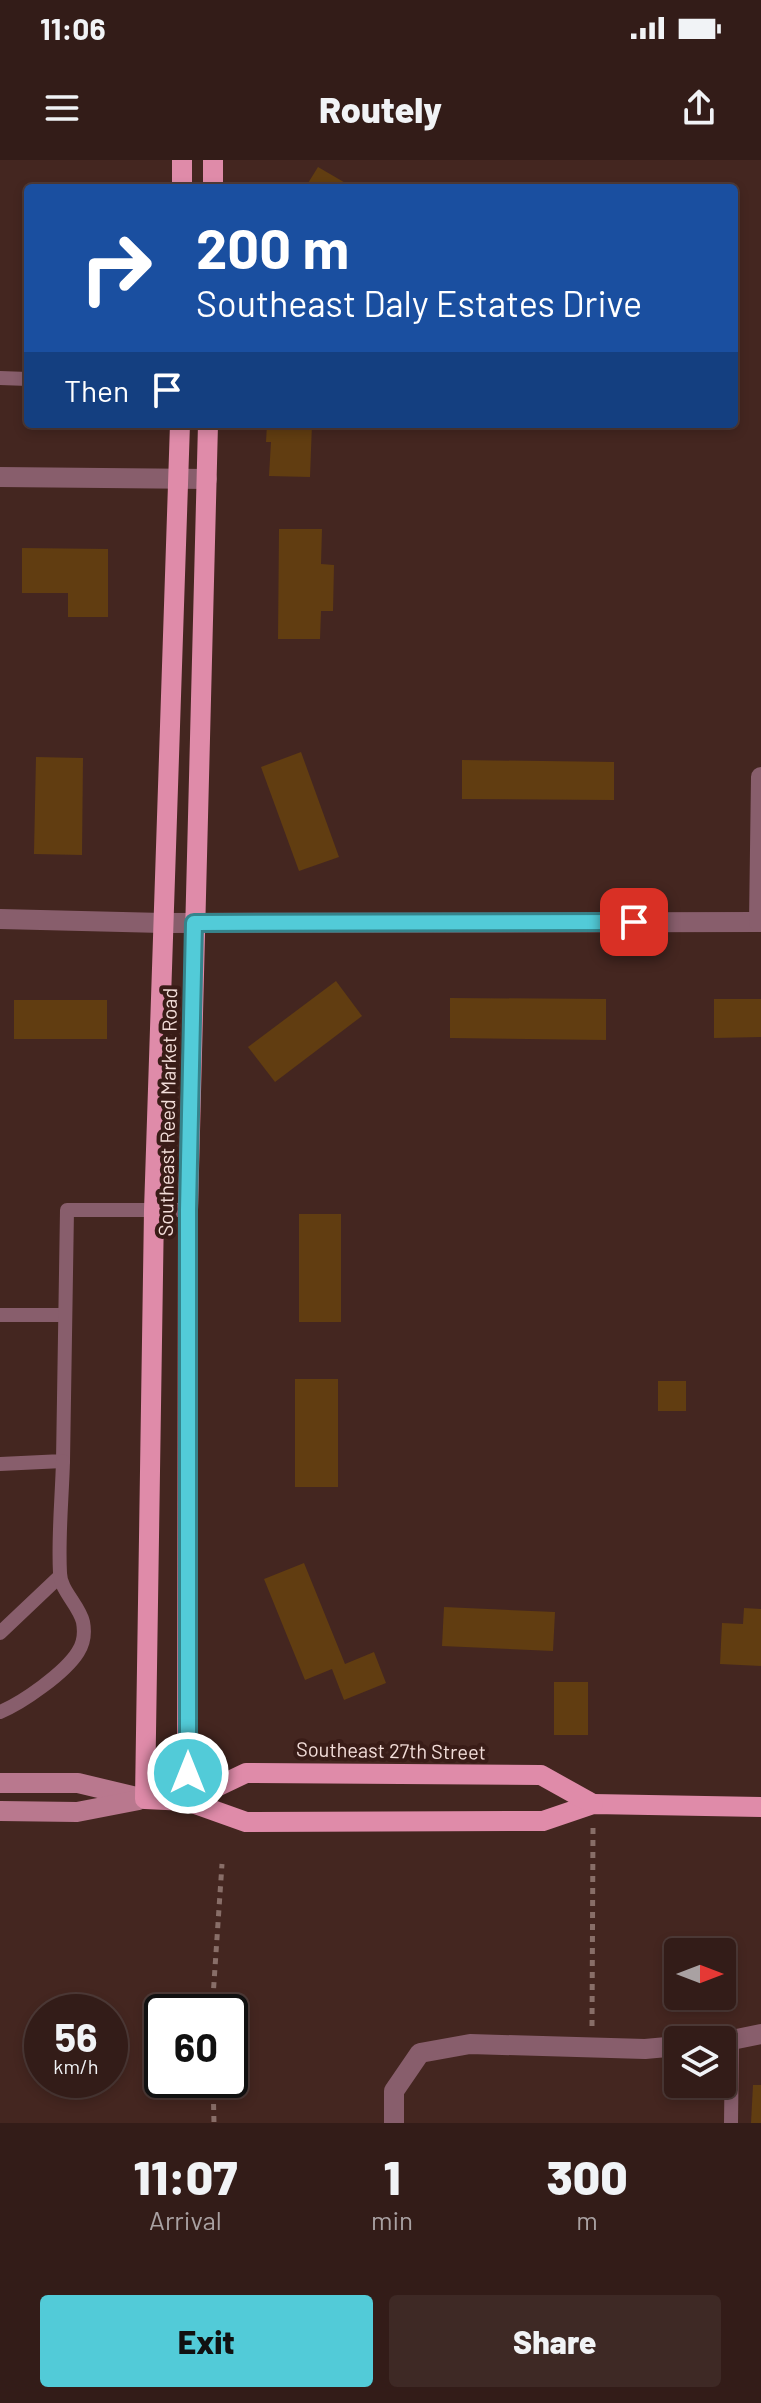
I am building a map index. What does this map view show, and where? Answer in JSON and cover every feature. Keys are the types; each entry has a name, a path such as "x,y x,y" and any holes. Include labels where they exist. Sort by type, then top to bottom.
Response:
{"main road":[{"path":"182,160 182,184"},
{"path":"213,160 213,184"},
{"name":"Southeast Reed Market Road","path":"145,1799 154,1210 180,428"},
{"name":"Southeast Reed Market Road","path":"187,1801 188,1210 208,428"},
{"name":"Southeast 27th Street","path":"187,1801 246,1773 541,1775 593,1804"},
{"name":"Southeast 27th Street","path":"0,1783 78,1783 145,1799 187,1801 246,1822 543,1821 593,1804 761,1807"},
{"name":"Southeast 27th Street","path":"0,1811 77,1812 145,1799"}],"street":[{"path":"0,477 207,479"},
{"path":"0,919 163,923 760,922 761,777"},
{"path":"736,2039 761,2034"},
{"path":"394,2123 394,2091 420,2053 470,2044 664,2047"}],"lane":[{"path":"0,378 24,379"},
{"path":"0,1712 42,1686 78,1653 84,1640 78,1608 59,1577 67,1210 188,1210"},
{"path":"0,1315 65,1315"},
{"path":"0,1464 63,1461"},
{"path":"0,1633 59,1577"},
{"path":"730,2098 731,2123"}],"path":[{"path":"592,2047 593,1804"},
{"path":"213,1994 222,1864"},
{"path":"213,2098 214,2123"}],"building":[{"path":"318,167 347,184 307,184"},
{"path":"267,428 312,428 310,477 269,476 271,442 266,442"},
{"path":"279,529 322,529 321,564 334,565 333,611 321,611 320,639 278,639"},
{"path":"22,548 108,549 108,617 68,617 68,593 22,593"},
{"path":"301,752 339,857 299,871 261,767"},
{"path":"36,757 83,758 82,855 34,854"},
{"path":"462,760 614,762 614,800 462,799"},
{"path":"336,981 362,1016 275,1082 248,1047"},
{"path":"450,998 606,999 606,1040 450,1038"},
{"path":"714,999 761,999 761,1037 714,1038"},
{"path":"14,1000 107,1000 107,1039 14,1039"},
{"path":"299,1214 341,1214 341,1322 299,1322"},
{"path":"295,1379 338,1379 338,1487 295,1487"},
{"path":"658,1381 686,1381 686,1411 658,1411"},
{"path":"304,1563 345,1664 374,1652 386,1683 344,1700 332,1669 305,1680 264,1579"},
{"path":"444,1607 555,1612 553,1651 442,1646"},
{"path":"744,1608 761,1609 761,1666 720,1664 722,1623 743,1624"},
{"path":"554,1682 588,1682 588,1735 554,1735"},
{"path":"753,2085 761,2085 761,2123 751,2123"}],"route":[{"path":"188,1773 188,1210 194,923 634,922"}]}
